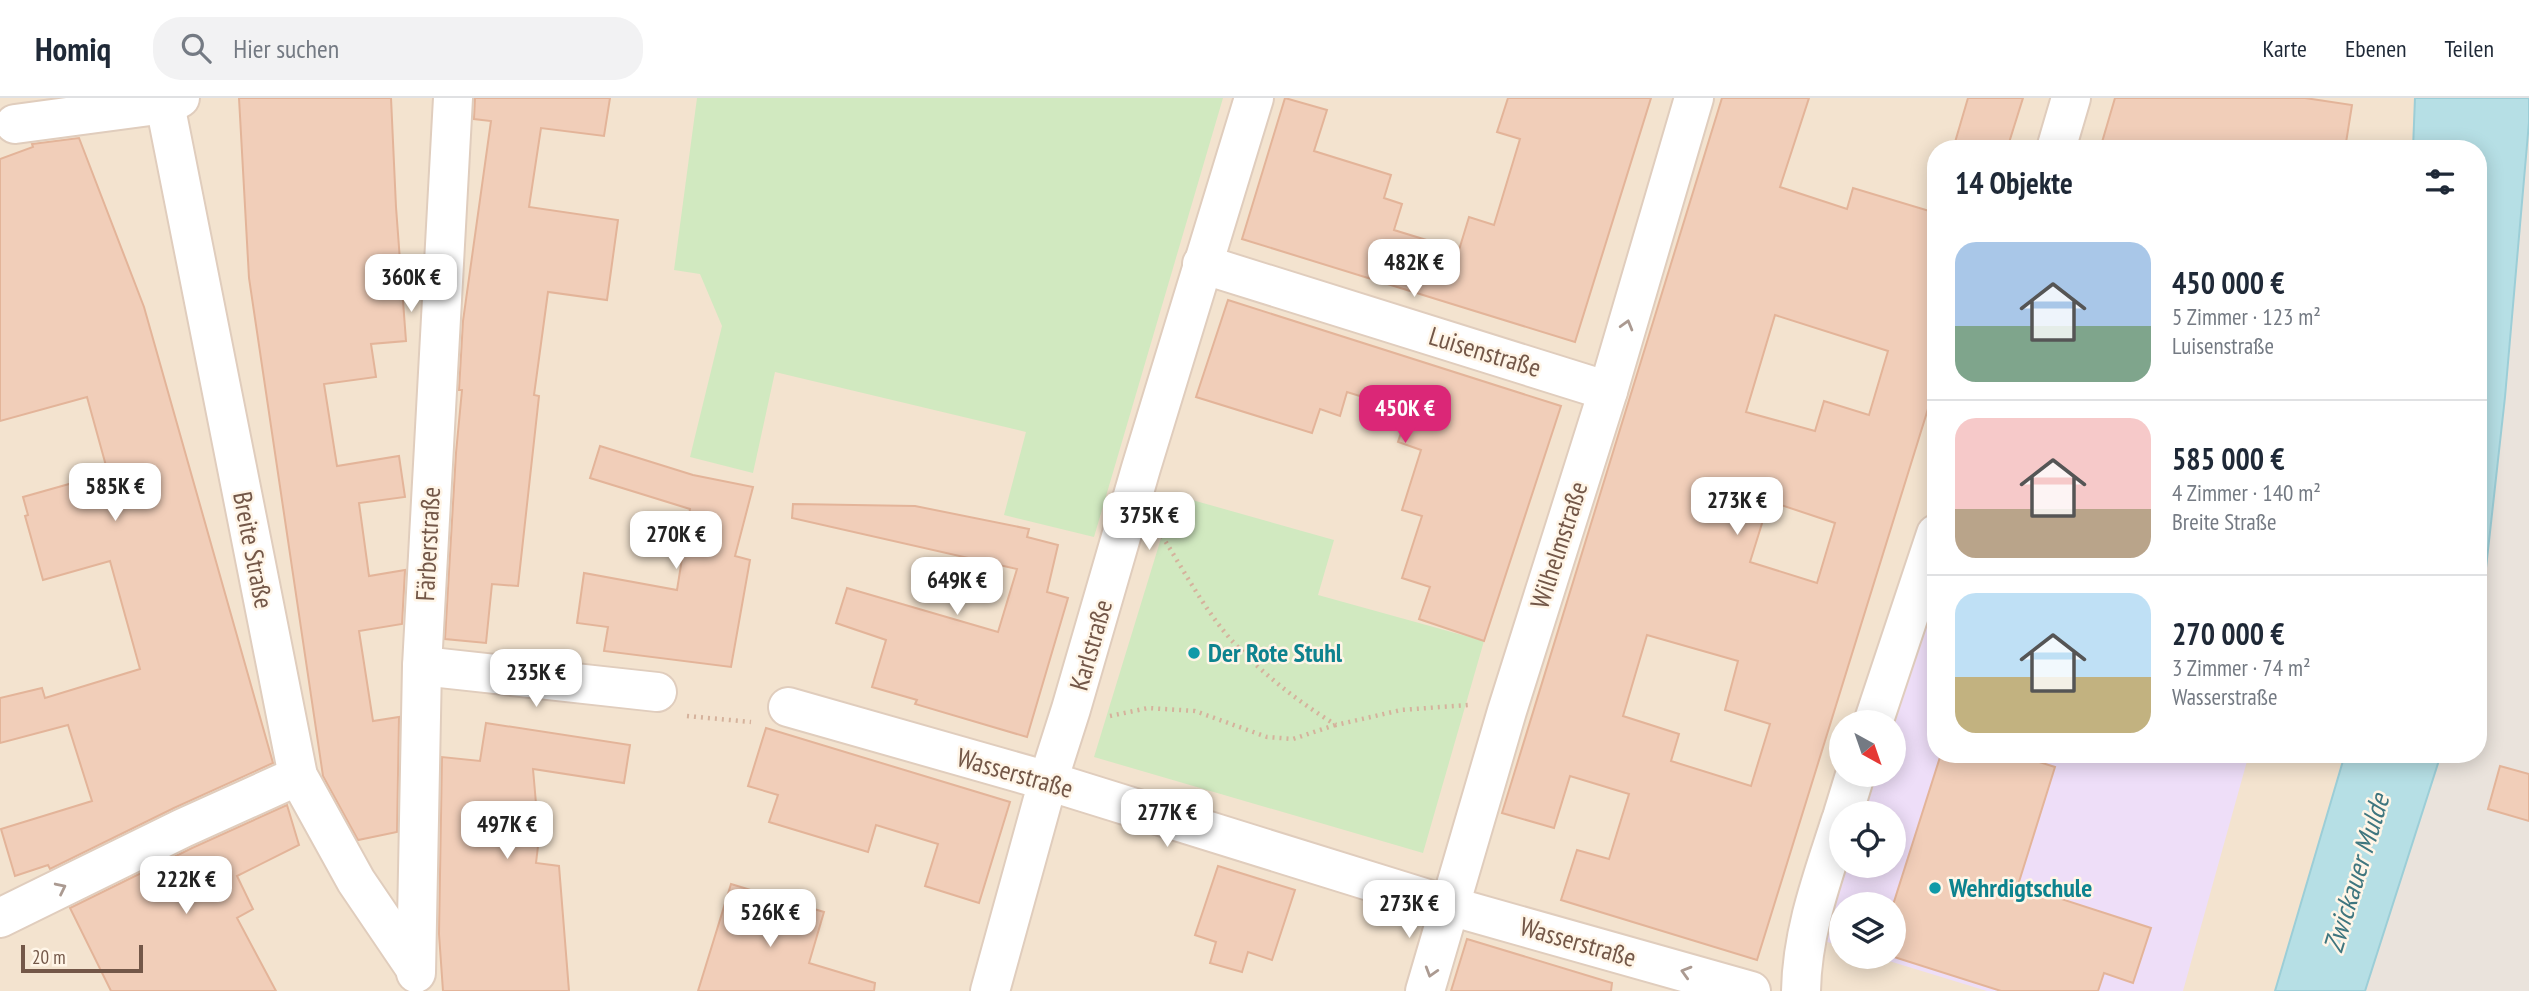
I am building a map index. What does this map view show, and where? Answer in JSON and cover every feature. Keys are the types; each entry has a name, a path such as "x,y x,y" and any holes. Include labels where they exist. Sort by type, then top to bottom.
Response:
{"street":[{"name":"Färberstraße","path":"417,979 422,666 453,98"},
{"name":"Karlstraße","path":"990,991 1048,781 1254,98"},
{"name":"Wilhelmstraße","path":"1425,991 1507,711 1608,391 1693,98"},
{"path":"2059,140 2071,98"},
{"path":"10,120 172,101"},
{"name":"Breite Straße","path":"172,101 298,776 356,881 417,979"},
{"name":"Luisenstraße","path":"1202,264 1608,391"},
{"path":"1877,710 1927,561"},
{"path":"422,666 657,692"},
{"name":"Wasserstraße","path":"788,707 1048,781 1450,906 1751,991"},
{"path":"0,918 183,828 298,776"},
{"path":"1801,991 1801,966 1810,916 1829,857"}],"path":[{"path":"1127,523 1162,535 1201,599 1234,643 1296,700 1336,725"},
{"path":"657,692 654,712 784,725 788,707"},
{"path":"1071,709 1104,717 1148,708 1195,711 1267,737 1293,739 1336,725 1401,710 1466,705 1507,711"}],"shaded area":[{"path":"0,98 2415,98 2413,140 1927,140 1927,763 2342,763 2275,991 0,991"},
{"path":"2529,122 2529,991 2365,991 2438,763 2487,763 2487,559 2505,397"},
{"path":"1927,593 1927,763 2246,763 2183,991 1987,991 1906,966 1906,892 1835,892 1838,878 1906,878 1906,801 1861,801 1865,788 1906,788 1906,710 1890,710"},
{"path":"1829,919 1829,942 1824,941"}],"green space":[{"path":"697,98 1223,98 1094,537 1004,515 1026,432 775,372 753,473 690,457 722,326 700,274 674,270"},
{"path":"1171,494 1334,540 1318,595 1484,641 1423,853 1094,757 1162,535"}],"water":[{"path":"2415,98 2529,98 2505,397 2487,559 2487,140 2413,140"},
{"name":"Zwickauer Mulde","path":"2342,763 2438,763 2365,991 2275,991"}],"building":[{"path":"239,98 391,98 406,341 371,344 376,377 324,384 337,466 399,456 405,497 359,503 369,576 405,570 402,624 359,631 373,721 399,717 397,832 358,840 323,776 249,278"},
{"path":"475,98 610,98 604,136 541,128 529,207 618,220 607,300 548,292 534,395 539,396 518,586 492,584 486,643 445,639 462,390 459,390 463,321 491,121 474,119"},
{"path":"1285,98 1327,110 1314,151 1391,175 1384,198 1402,204 1394,230 1459,250 1469,217 1494,225 1520,139 1497,132 1508,98 1651,98 1575,342 1242,239"},
{"path":"1722,98 1809,98 1780,187 1847,209 1853,188 1927,210 1927,412 1835,710 1829,710 1829,728 1757,960 1561,900 1577,850 1609,859 1629,794 1570,776 1554,828 1502,813","holes":["1775,315 1888,351 1869,415 1824,401 1815,431 1746,412","1769,501 1835,523 1817,583 1750,562","1647,635 1738,661 1725,710 1770,724 1751,786 1671,761 1679,734 1623,716"]},
{"path":"1968,98 2023,98 2010,140 1956,140"},
{"path":"2115,98 2305,98 2352,105 2346,140 2103,140"},
{"path":"79,138 144,307 273,763 50,869 48,865 15,876 1,829 92,801 68,725 0,743 0,698 42,688 45,698 140,669 110,561 43,580 25,516 28,515 23,497 108,473 87,397 0,421 0,159 33,147 32,144"},
{"path":"1228,300 1561,406 1484,641 1419,619 1430,587 1402,578 1422,516 1402,510 1421,450 1398,442 1408,411 1347,392 1340,416 1320,409 1312,433 1196,397"},
{"path":"600,446 693,475 753,487 735,556 750,560 731,667 604,651 608,627 577,623 584,573 677,590 690,509 590,478"},
{"path":"793,504 915,506 1029,529 1027,537 1058,545 1047,592 1068,598 1027,737 915,704 917,700 872,687 886,640 836,623 847,588 998,632 1017,569 792,518"},
{"path":"486,723 630,745 624,783 533,769 539,838 536,863 559,866 569,991 443,991 439,934 442,757 480,761"},
{"path":"766,728 1010,802 979,903 925,886 938,844 876,825 868,852 769,822 778,795 748,786"},
{"name":"Wehrdigtschule","path":"1938,763 2042,763 2055,767 2018,885 2151,928 2133,983 2104,973 2098,991 2001,991 1906,961 1906,892 1897,892 1902,878 1906,878 1906,864"},
{"path":"2500,766 2529,774 2529,821 2488,809"},
{"path":"287,805 299,845 237,876 253,909 237,918 276,991 111,991 70,908"},
{"path":"1218,866 1295,890 1272,960 1248,952 1242,972 1210,963 1216,942 1195,935"},
{"path":"731,884 824,912 809,963 875,983 874,991 698,991"},
{"path":"1467,939 1612,983 1611,991 1451,991"}],"place":[{"name":"Der Rote Stuhl","path":"1194,653"},
{"name":"Wehrdigtschule","path":"1935,888"}]}
